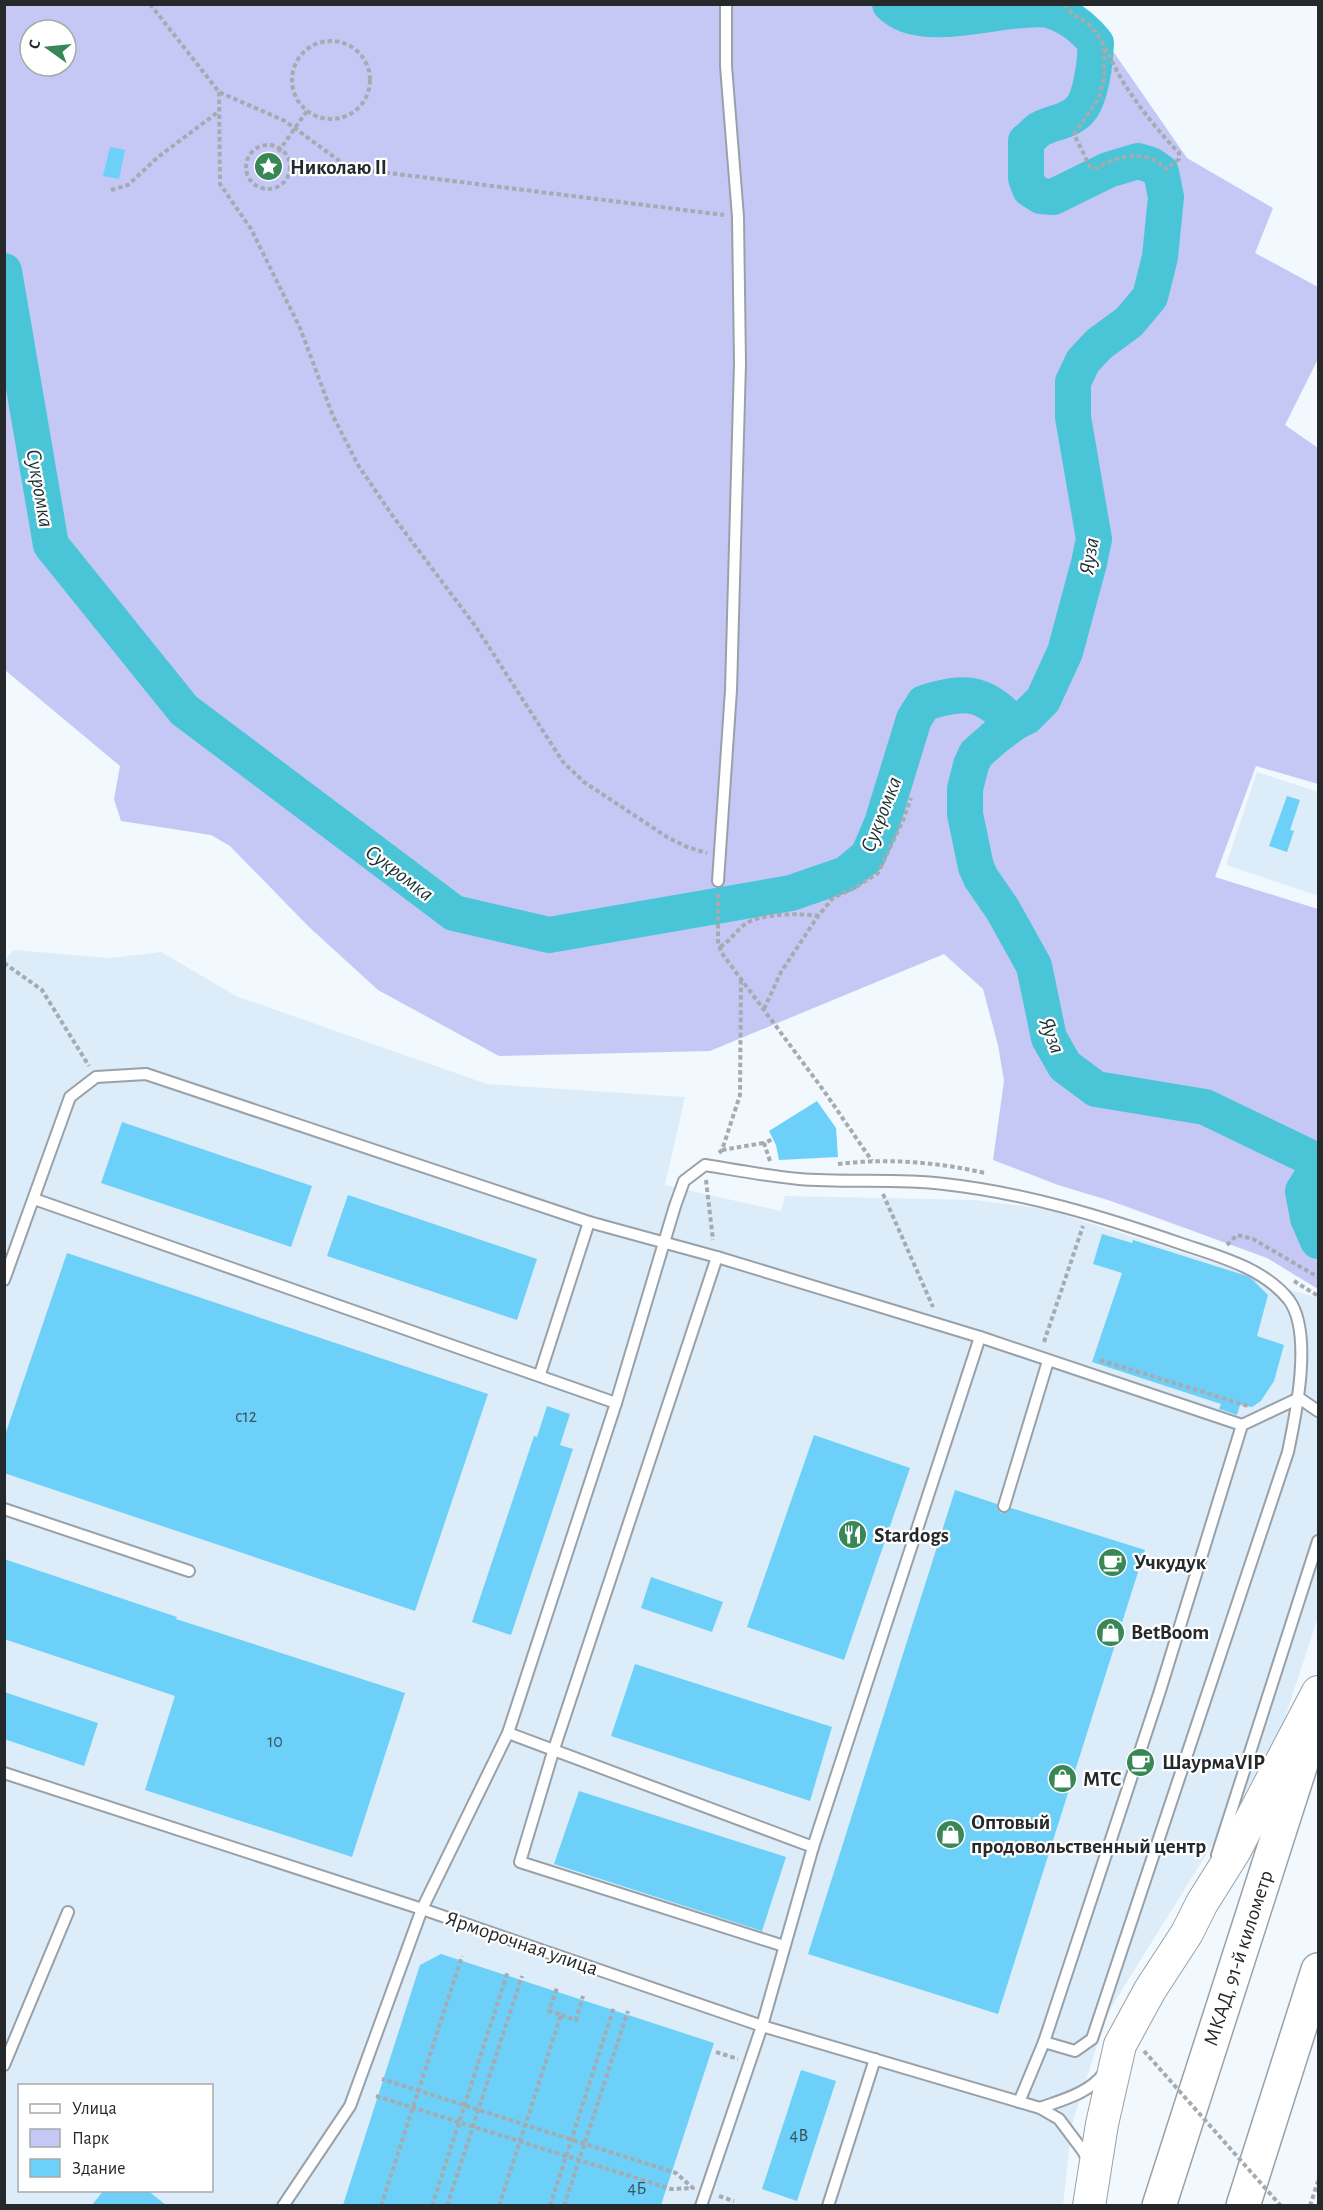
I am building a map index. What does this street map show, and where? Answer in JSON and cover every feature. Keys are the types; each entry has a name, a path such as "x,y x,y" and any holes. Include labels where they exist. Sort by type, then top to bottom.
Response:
{"highway":[{"name":"МКАД, 91-й километр","path":"1159,2205 1318,1711"},
{"path":"1243,2205 1318,1970"}],"main road":[{"path":"1089,2205 1093,2173 1131,2053 1120,2045 1234,1852 1318,1692"},
{"path":"1258,2205 1296,2041"}],"lane":[{"path":"718,881 731,690 740,363 738,217 726,66 726,4"},
{"path":"4,1280 70,1097 96,1077 146,1074 589,1222 717,1257 980,1337 1242,1425 1299,1398"},
{"path":"284,2205 350,2106 422,1910 508,1734 616,1403 684,1181 705,1165 800,1179 942,1183 993,1190 1087,1213 1240,1266 1262,1276 1289,1301 1295,1312 1301,1339 1299,1398 1288,1452 1092,2039 1075,2051 1044,2043"},
{"path":"34,1199 540,1374 616,1403"},
{"path":"540,1374 589,1222"},
{"path":"717,1257 553,1752 520,1863 784,1947"},
{"path":"701,2205 762,2026 813,1847 980,1337"},
{"path":"1004,1506 1048,1361"},
{"path":"1299,1398 1318,1411"},
{"path":"1018,2102 1044,2043 1159,1694 1242,1425"},
{"path":"4,1509 189,1571"},
{"path":"1202,1903 1318,1541"},
{"path":"508,1734 813,1847"},
{"name":"Ярморочная улица","path":"4,1773 422,1910 762,2026 1040,2108"},
{"path":"4,2065 68,1912"},
{"path":"1040,2108 1074,2096 1100,2079 1131,2053"},
{"path":"828,2205 875,2059"},
{"path":"1040,2108 1059,2119 1083,2151 1093,2173"}],"path":[{"path":"150,4 219,92 285,121 349,168 738,217"},
{"path":"1065,4 1066,9 1092,28 1104,45 1126,87 1179,153 1179,159 1166,169 1158,160 1145,156 1132,155 1097,168 1090,167 1084,158 1074,135 1099,98 1104,79 1104,45"},
{"path":"333,41 356,50 364,60 369,73 369,86 365,99 357,110 345,117 332,119 319,117 307,111 298,101 293,90 293,72 301,55 316,45 333,41"},
{"path":"219,92 220,184 251,229 295,318 333,416 358,465 392,515 476,627 563,762 584,782 667,837 687,847 719,857"},
{"path":"274,158 307,111"},
{"path":"111,189 128,185 158,157 219,112"},
{"path":"266,145 280,149 286,154 290,167 286,180 281,185 267,189 254,184 246,172 248,157 253,151 266,145"},
{"path":"764,1010 781,972 818,916 833,898 878,873 911,798"},
{"path":"718,881 721,952 872,1160 877,1181 934,1308"},
{"path":"719,945 728,942 746,923 779,914 797,912 818,916"},
{"path":"4,963 42,990 96,1077"},
{"path":"713,1240 705,1165 722,1150 740,1095 741,978"},
{"path":"722,1150 764,1143 773,1139"},
{"path":"764,1143 771,1165"},
{"path":"837,1164 872,1160"},
{"path":"1044,1342 1087,1213"},
{"path":"1224,1248 1237,1235 1253,1239 1318,1276"},
{"path":"381,2205 462,1956"},
{"path":"432,2205 508,1971"},
{"path":"447,2205 522,1976"},
{"path":"557,1988 549,2011 576,2020 583,1996"},
{"path":"550,2205 614,2007"},
{"path":"564,2205 628,2012"},
{"path":"499,2205 561,2015"},
{"path":"1131,2053 1281,2205"},
{"path":"376,2096 671,2189 693,2188 676,2173 382,2079"},
{"path":"1310,2205 1318,2181"}],"shaded area":[{"path":"1257,772 1318,792 1318,888 1316,895 1226,865"},
{"path":"14,950 111,958 161,952 236,996 487,1084 685,1097 665,1185 781,1211 785,1196 976,1200 1045,1209 1244,1272 1260,1281 1318,1298 1318,1617 1278,1739 1107,2014 1072,2124 1063,2205 5,2205 4,961"}],"green space":[{"path":"4,5 1081,5 1187,158 1273,208 1255,253 1318,287 1318,359 1285,425 1318,448 1318,784 1256,766 1215,877 1318,909 1318,1289 1267,1258 993,1160 1004,1081 998,1045 983,989 944,954 710,1051 499,1056 378,990 308,926 230,846 211,835 121,821 114,799 120,766 5,670"}],"building":[{"path":"110,147 125,150 119,179 103,176"},
{"path":"1287,796 1300,800 1290,830 1294,831 1287,852 1269,846"},
{"path":"817,1101 836,1128 838,1157 779,1160 776,1145 769,1131"},
{"path":"122,1122 312,1186 291,1247 101,1183"},
{"path":"348,1195 537,1259 517,1320 327,1256"},
{"path":"1102,1234 1132,1243 1133,1240 1247,1276 1268,1295 1257,1336 1284,1345 1274,1381 1261,1401 1252,1407 1240,1405 1237,1415 1219,1409 1221,1404 1092,1362 1122,1273 1093,1264"},
{"path":"67,1253 488,1394 415,1611 4,1473 4,1438"},
{"path":"547,1406 570,1414 560,1445 573,1449 511,1635 472,1622 534,1436 537,1437"},
{"path":"814,1435 910,1468 844,1660 747,1627"},
{"name":"Оптовый продовольственный центр","path":"955,1490 997,1504 1001,1513 1006,1513 1011,1508 1145,1550 998,2014 808,1954"},
{"path":"4,1559 177,1617 176,1619 405,1693 352,1857 145,1790 175,1696 4,1639"},
{"path":"651,1577 723,1602 712,1632 641,1608"},
{"path":"635,1664 832,1727 810,1801 611,1736"},
{"path":"4,1692 98,1723 84,1766 4,1739"},
{"path":"579,1791 786,1857 762,1931 554,1864"},
{"path":"441,1954 714,2043 661,2205 343,2205 420,1965"},
{"path":"801,2070 836,2081 797,2201 762,2189"},
{"path":"102,2192 150,2192 166,2205 92,2205"}],"waterway":[{"name":"Яуза","path":"890,4 903,13 918,18 935,19 1045,9 1075,22 1096,43 1092,79 1087,97 1079,111 1065,120 1040,129 1026,141 1026,178 1030,189 1041,196 1053,197 1108,170 1138,161 1151,165 1161,172 1166,197 1160,257 1150,297 1129,322 1099,344 1083,361 1073,382 1073,417 1094,539 1065,652 1043,700 1026,717 1014,723 976,754 965,789 965,814 976,867 1034,966 1049,1038 1065,1066 1096,1089 1205,1107 1309,1157 1314,1165 1312,1177 1303,1191 1308,1218 1318,1241"},
{"name":"Сукромка","path":"4,271 51,545 184,710 454,913 549,935 791,893 846,874 868,856 882,823 914,719 924,703 952,696 973,696 992,705 1014,723"}],"place":[{"name":"Николаю II","path":"269,167"},
{"name":"Stardogs","path":"853,1535"},
{"name":"Учкудук","path":"1113,1562"},
{"name":"BetBoom","path":"1110,1632"},
{"name":"ШаурмаVIP","path":"1141,1762"},
{"name":"МТС","path":"1062,1779"},
{"name":"Оптовый продовольственный центр","path":"950,1834"}]}
